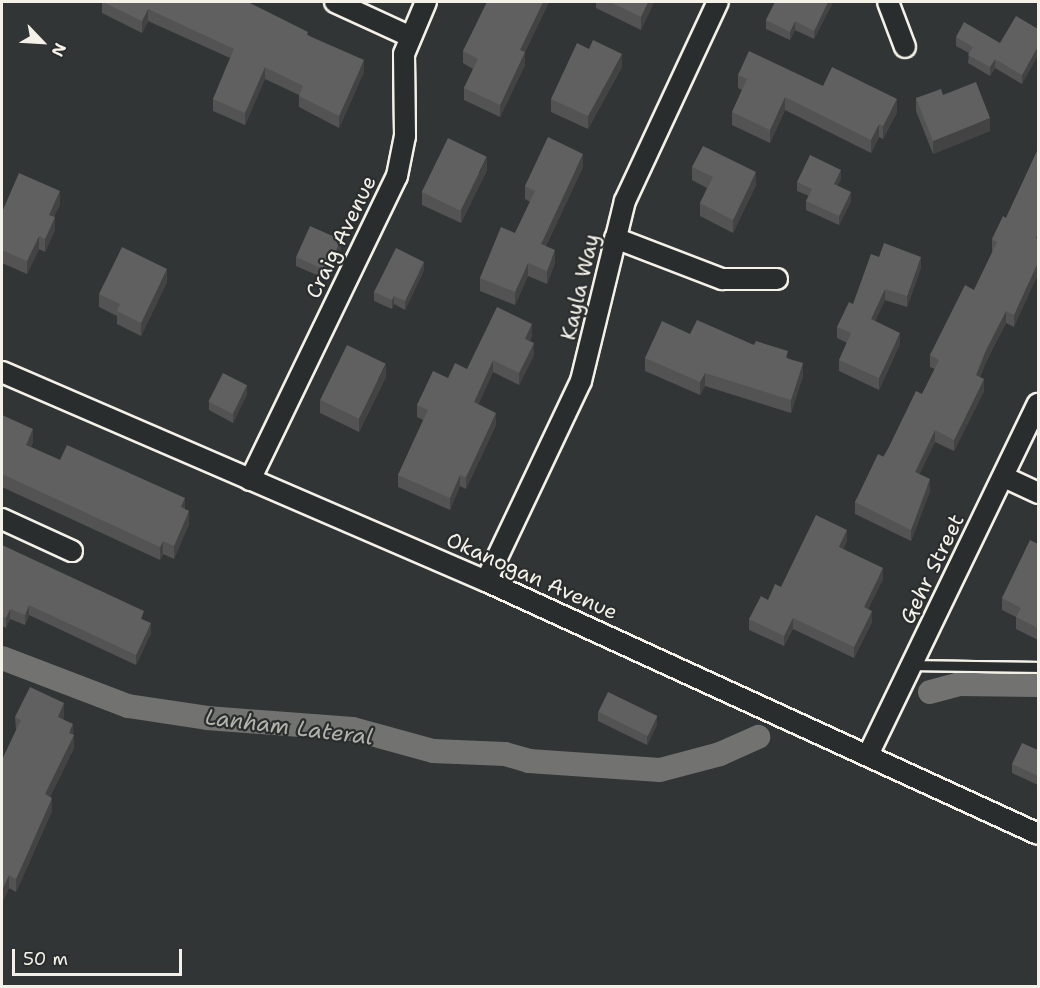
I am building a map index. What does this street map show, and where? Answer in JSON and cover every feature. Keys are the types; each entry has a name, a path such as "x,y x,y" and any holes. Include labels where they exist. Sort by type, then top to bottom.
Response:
{"street":[{"path":"335,2 409,36"},
{"name":"Craig Avenue","path":"250,480 397,176 405,136 404,54 409,36 426,2"},
{"name":"Kayla Way","path":"486,581 581,381 625,201 718,2"},
{"path":"888,2 905,47"},
{"path":"615,238 722,279 777,279"},
{"name":"Okanogan Avenue","path":"2,372 486,581 1038,834"},
{"name":"Gehr Street","path":"868,755 1038,404"},
{"path":"1004,477 1038,493"},
{"path":"2,519 72,551"}],"lane":[{"path":"912,665 1038,667"}],"building":[{"path":"103,2 248,2 308,32 307,35 364,60 339,116 299,96 303,86 265,67 245,113 213,99 234,49 148,9 142,21"},
{"path":"487,2 543,2 520,50 525,52 500,105 464,88 478,59 463,51"},
{"path":"610,2 648,2 641,17"},
{"path":"775,2 828,2 814,31 795,21 790,32 766,20"},
{"path":"1016,16 1038,29 1038,47 1022,75 995,59 990,67 968,55 973,47 956,37 964,22 1000,43"},
{"path":"593,40 622,54 588,116 551,99 577,43 589,49"},
{"path":"749,51 823,86 832,67 897,99 883,126 879,124 871,140 785,97 770,130 732,112 747,79 738,75"},
{"path":"976,82 990,118 933,141 916,98 941,89 943,95"},
{"path":"548,137 583,154 541,244 555,250 547,271 528,263 515,292 480,278 501,227 515,233 535,191 525,186"},
{"path":"448,138 487,157 460,211 422,192"},
{"path":"703,146 756,172 733,220 700,203 713,177 692,167"},
{"path":"1038,149 1038,234 1036,238 1038,239 1038,263 1014,315 1006,311 986,350 976,375 984,379 954,440 935,430 915,472 930,479 911,530 855,502 878,454 884,457 916,391 922,394 939,360 930,355 965,285 974,290 997,242 992,239 1003,216 1006,218"},
{"path":"810,155 841,170 834,184 851,192 839,216 806,201 812,189 797,182"},
{"path":"19,173 60,191 49,215 55,217 45,239 39,236 27,261 2,250 2,212"},
{"path":"310,226 341,240 327,271 296,257"},
{"path":"884,243 921,257 907,296 885,289 871,319 900,333 879,378 839,360 851,333 837,327 849,302 853,304 871,254 879,257"},
{"path":"122,247 167,269 141,323 117,311 120,304 99,294"},
{"path":"396,248 424,262 405,301 394,296 392,300 374,292"},
{"path":"497,307 532,324 525,339 534,343 519,373 493,360 474,402 496,413 466,477 460,475 450,498 398,475 428,410 417,405 433,371 448,378 455,363 467,369"},
{"path":"697,320 754,345 756,341 788,351 786,358 803,363 791,400 705,373 700,382 645,358 662,321 690,334"},
{"path":"347,345 386,364 359,419 320,400"},
{"path":"223,373 247,385 233,414 208,402"},
{"path":"2,415 33,429 26,445 60,460 67,445 185,498 181,507 189,511 174,546 163,541 160,547 2,474"},
{"path":"816,515 847,530 839,547 883,568 864,607 872,611 854,647 793,618 784,636 749,619 761,596 768,600 775,584 781,587"},
{"path":"1030,540 1038,544 1038,628 1016,617 1021,608 1002,598"},
{"path":"2,545 144,611 141,619 151,623 136,655 29,605 25,615 10,609 6,618 2,616"},
{"path":"30,687 64,703 58,717 73,724 69,733 74,735 45,794 52,798 16,879 9,875 2,890 2,760 21,720 15,717"},
{"path":"608,692 657,716 648,736 598,712"},
{"path":"1022,743 1038,750 1038,776 1012,764"}],"waterway":[{"name":"Lanham Lateral","path":"2,658 128,706 207,718 353,729 433,751 505,754 529,761 660,770 720,754 758,737"},
{"name":"Lanham Lateral","path":"930,692 959,684 1038,685"}]}
